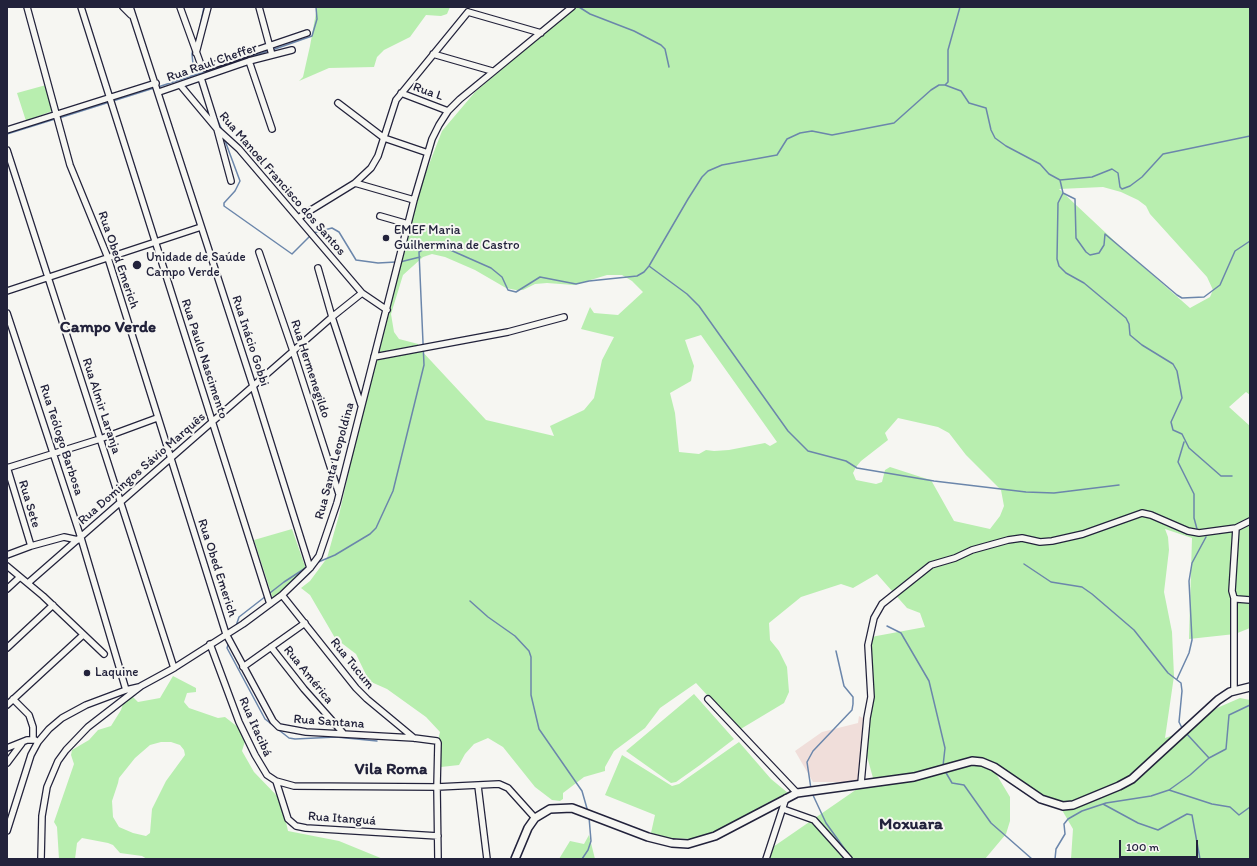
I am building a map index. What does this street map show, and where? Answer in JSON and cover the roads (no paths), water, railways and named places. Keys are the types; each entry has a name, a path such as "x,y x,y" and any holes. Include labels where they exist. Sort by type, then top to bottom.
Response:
{"street":[{"name":"Rua Obed Emerich","path":"27,7 73,176 108,258 226,634"},
{"name":"Rua Paulo Nascimento","path":"81,7 270,604"},
{"path":"123,7 133,17"},
{"name":"Rua Inácio Gobbi","path":"130,7 159,92 310,568"},
{"path":"180,7 200,65 204,68 270,50 307,33"},
{"path":"196,53 208,7"},
{"path":"259,7 270,50"},
{"name":"Rua Santa Leopoldina","path":"41,859 42,816 47,787 58,761 66,750 88,727 140,686 174,668 243,624 282,595 310,568 322,550 339,494 414,200 428,153 439,125 448,111 492,71 572,7"},
{"path":"298,218 355,183 375,163 394,103 468,9 541,32"},
{"path":"270,50 292,50"},
{"name":"Rua Raul Cheffer","path":"159,92 181,86 249,61 270,50"},
{"path":"433,54 492,71"},
{"path":"249,61 272,129"},
{"path":"204,77 219,130 231,181"},
{"path":"7,130 156,83"},
{"name":"Rua Manoel Francisco dos Santos","path":"181,86 310,231 362,293 387,310"},
{"name":"Rua L","path":"401,93 448,111"},
{"path":"338,103 384,138 428,153"},
{"name":"Rua Almir Laranja","path":"7,150 174,668"},
{"path":"355,183 414,200"},
{"path":"380,216 408,224"},
{"path":"7,291 201,227"},
{"name":"Rua Hermenegildo","path":"259,252 293,351 339,494"},
{"path":"318,268 332,317 361,406"},
{"name":"Rua Domingos Sávio Marquês","path":"28,583 332,317 362,293"},
{"name":"Rua Teólogo Barbosa","path":"7,313 54,454 126,690"},
{"path":"374,357 508,332 564,317"},
{"path":"7,467 100,439 157,418"},
{"name":"Rua Sete","path":"7,467 31,546"},
{"path":"861,783 867,718 871,697 868,645 874,618 882,604 931,565 955,558 972,550 1014,538 1046,542 1083,534 1142,513 1151,515 1188,531 1198,533 1236,528 1250,521"},
{"path":"1234,691 1234,598 1232,591 1236,528"},
{"path":"7,555 31,546 64,537 79,539"},
{"path":"7,566 53,605 104,654"},
{"path":"7,589 20,577"},
{"name":"Rua Tucum","path":"282,595 356,688 414,738"},
{"path":"1234,598 1250,600"},
{"path":"7,648 53,605"},
{"path":"242,667 305,623"},
{"name":"Rua Santana","path":"226,634 242,667 273,721 279,727 288,730 414,738 437,741 437,787"},
{"path":"7,705 83,635"},
{"name":"Rua Itacibá","path":"210,644 239,722 255,755 267,775 276,781"},
{"name":"Rua América","path":"271,647 304,689 344,734"},
{"path":"7,831 26,767 36,740 62,718 86,705 140,686"},
{"path":"515,859 522,840 535,818 550,809 572,808 648,837 665,842 688,844 715,836 797,793 861,783 914,777 972,761 982,762 1005,773 1041,799 1063,806 1073,805 1120,786 1132,779 1218,700 1234,691 1250,687"},
{"path":"13,699 29,715 36,740"},
{"path":"708,699 797,793"},
{"path":"7,748 22,742 36,740"},
{"path":"7,763 22,742"},
{"path":"276,781 294,786 504,786 535,818"},
{"name":"Rua Itanguá","path":"276,781 288,819 296,826 306,828 438,836"},
{"path":"478,786 487,859"},
{"path":"437,787 438,859"},
{"path":"766,859 786,798"},
{"path":"783,809 814,820 849,859"}],"waterway":[{"path":"198,36 204,7"},
{"path":"272,50 312,36 317,19 316,7"},
{"path":"579,7 590,14 634,31 661,45 665,49 669,67"},
{"path":"945,85 948,82 948,50 960,7"},
{"path":"193,49 194,75"},
{"path":"158,87 268,51"},
{"path":"316,563 335,555 370,534 376,528 393,491 424,365 419,252 431,245 439,245 491,268 502,277 508,290 516,292 540,277 576,284 589,281 637,276 644,272 649,266 688,199 702,177 708,171 722,165 777,155 787,139 800,133 812,131 832,135 894,123 931,90 939,85 945,85 961,91 969,103 986,108 991,130 995,138 1006,146 1040,164 1049,174 1060,180 1092,177 1112,169 1118,173 1120,187 1122,189 1130,186 1142,177 1163,154 1250,136"},
{"path":"59,118 154,88"},
{"path":"216,117 222,130"},
{"path":"7,134 55,119"},
{"path":"224,138 240,181 235,191 224,203 224,206 292,254 310,236"},
{"path":"1060,180 1063,193 1058,203 1057,259 1059,266 1066,273 1084,283 1126,318 1129,324 1130,335 1142,345 1173,364 1177,371 1182,398 1171,422 1173,430 1182,434 1189,448 1221,476 1232,476"},
{"path":"1063,193 1075,199 1076,238 1086,252 1090,255 1099,253 1104,245 1105,234 1182,298 1204,297 1220,285 1235,251 1250,241"},
{"path":"313,233 332,228 339,232 356,260 378,263 396,262"},
{"path":"400,262 420,257"},
{"path":"649,266 687,294 699,306 788,431 808,451 846,461 857,468 934,481 1026,492 1054,493 1119,485"},
{"path":"1184,442 1178,462 1194,494 1194,518 1197,529"},
{"path":"1177,679 1189,653 1192,640 1189,581 1192,563 1206,537"},
{"path":"1024,564 1051,582 1082,587 1134,630 1168,673 1181,683 1182,691 1179,722 1183,730"},
{"path":"236,626 239,617 284,582 307,567"},
{"path":"470,601 488,617 515,636 529,651 531,657 531,695 539,729 582,791 588,812"},
{"path":"887,626 901,633 929,681 945,748 943,766"},
{"path":"229,642 227,648 265,719 289,738 336,737 377,741"},
{"path":"811,789 807,762 813,751 852,710 853,697 844,686 836,651"},
{"path":"1055,859 1056,849 1065,834 1064,824 1068,819 1082,811 1106,803 1151,796 1169,790 1190,775 1209,758 1226,749 1229,715 1250,705"},
{"path":"1186,733 1209,758"},
{"path":"945,771 952,783 964,785 991,823 1032,859"},
{"path":"1169,790 1212,804 1230,807 1239,815 1250,807"},
{"path":"812,793 826,823 849,855"},
{"path":"1103,804 1138,823 1158,830 1187,814 1192,815 1200,859"},
{"path":"582,859 588,850 591,841 589,817"}],"place":[{"name":"EMEF Maria Guilhermina de Castro","path":"386,238"},
{"name":"Unidade de Saúde Campo Verde","path":"137,265"},
{"name":"Laquine","path":"87,673"}],"district":[{"name":"Campo Verde","path":"108,328"},
{"name":"Vila Roma","path":"391,770"},
{"name":"Moxuara","path":"911,825"}]}
